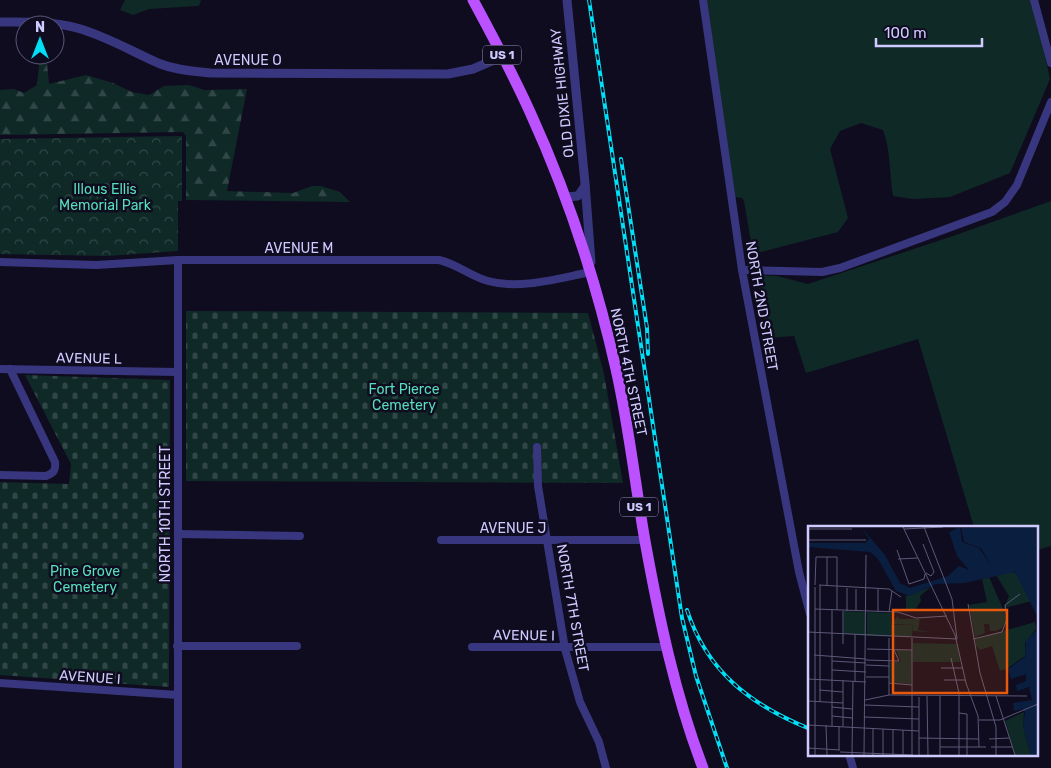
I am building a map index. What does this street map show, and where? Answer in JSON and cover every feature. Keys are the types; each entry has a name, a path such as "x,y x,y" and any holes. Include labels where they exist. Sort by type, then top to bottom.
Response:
{"main road":[{"name":"NORTH 4TH STREET","path":"473,0 530,110 565,197 591,272 624,406 644,540 666,647 676,686 703,768"}],"street":[{"name":"OLD DIXIE HIGHWAY","path":"567,0 585,183 591,272"},
{"name":"NORTH 2ND STREET","path":"703,0 742,270 799,572 808,606"},
{"path":"1034,0 1051,63"},
{"name":"AVENUE O","path":"0,22 47,22 76,27 109,38 160,63 185,70 211,74 448,74 473,69 503,56"},
{"path":"742,270 804,272 840,268 992,212 1005,202 1017,185 1051,102"},
{"path":"565,197 581,193 585,183"},
{"name":"AVENUE M","path":"0,262 96,265 178,260 439,260 451,263 487,281 501,284 548,280 591,272"},
{"name":"NORTH 10TH STREET","path":"178,260 178,768"},
{"name":"AVENUE L","path":"0,369 177,372"},
{"path":"0,475 46,476 54,471 55,462 10,369"},
{"name":"NORTH 7TH STREET","path":"537,447 538,486 565,649 580,702 599,742 606,768"},
{"path":"178,534 300,536"},
{"name":"AVENUE J","path":"441,540 644,540"},
{"path":"177,646 296,646"},
{"name":"AVENUE I","path":"472,647 565,649 666,647"},
{"name":"AVENUE I","path":"0,683 178,696"}],"green space":[{"path":"125,0 201,0 199,6 149,9 133,15 120,10"},
{"path":"706,0 1030,0 1038,24 1050,79 1010,173 950,197 913,199 893,196 889,154 883,130 861,123 840,131 830,149 848,218 838,232 753,254 744,201 742,198 735,197"},
{"path":"39,65 47,65 49,84 86,75 113,83 132,92 149,95 164,86 189,85 204,90 247,89 227,191 293,193 312,186 321,186 340,192 350,202 186,200 186,136 183,132 0,135 0,90 14,89 24,93 37,85"},
{"name":"Illous Ellis Memorial Park","path":"182,136 182,201 178,201 178,251 107,256 0,254 0,139"},
{"path":"1051,201 1051,546 1038,550 1038,526 974,526 918,339 806,373 794,336 767,338 757,275 777,276 808,284"},
{"name":"Fort Pierce Cemetery","path":"186,311 588,313 604,374 623,483 186,481"},
{"name":"Pine Grove Cemetery","path":"25,375 170,380 169,687 0,675 0,482 69,484 71,464"}],"railway":[{"path":"589,0 682,618 696,676 727,768"},
{"path":"621,159 647,328 648,354"},
{"path":"687,610 706,651 719,669 734,684 769,709 808,728"}]}
